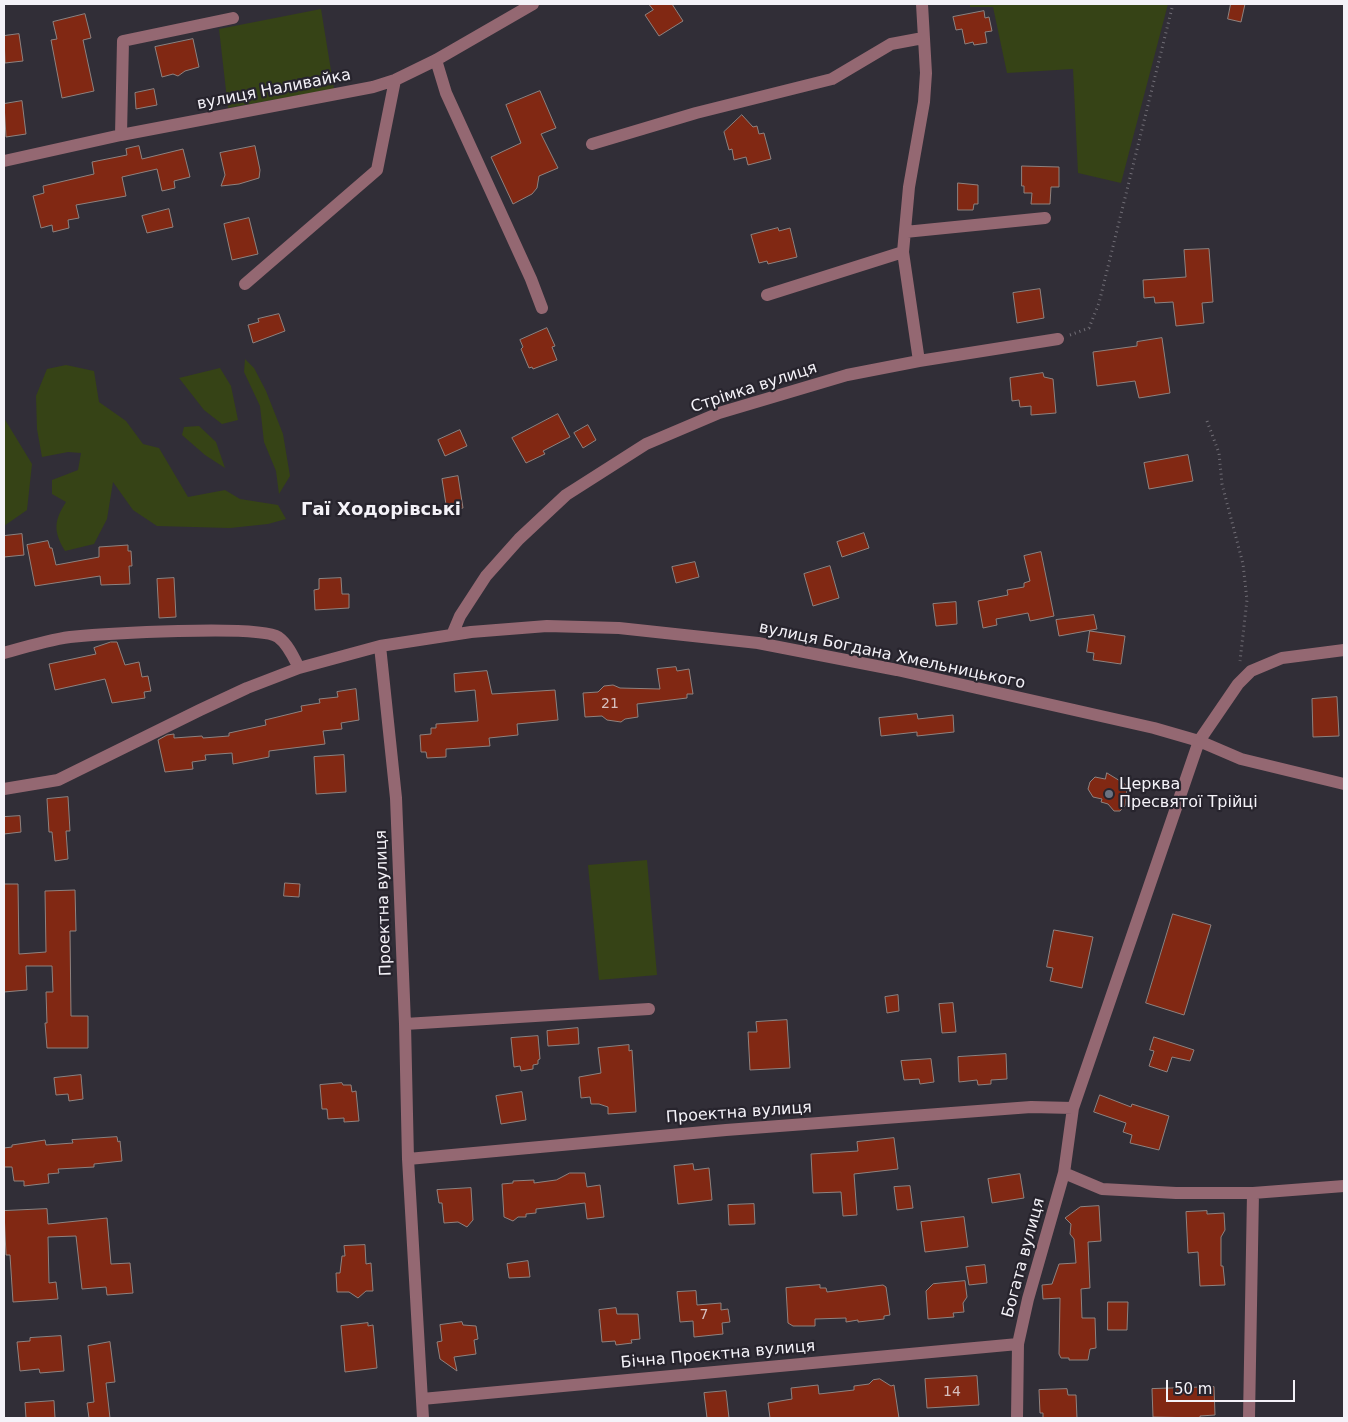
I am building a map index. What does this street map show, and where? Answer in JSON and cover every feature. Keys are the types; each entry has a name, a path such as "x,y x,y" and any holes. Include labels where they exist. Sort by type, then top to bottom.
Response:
{"street":[{"name":"вулиця Наливайка","path":"4,161 121,135 373,87 395,80 436,60 533,4"},
{"path":"919,360 903,252 909,187 924,102 926,73 922,4"},
{"path":"121,135 123,40 233,18"},
{"path":"592,144 696,113 832,79 891,44 923,38"},
{"path":"436,60 446,93 531,279 542,308"},
{"path":"244,284 377,170 395,80"},
{"path":"904,232 1045,218"},
{"path":"767,295 903,252"},
{"name":"Стрімка вулиця","path":"452,635 460,616 486,576 519,539 566,495 646,444 719,413 847,375 919,360 1058,339"},
{"name":"вулиця Богдана Хмельницького","path":"4,789 58,780 223,699 299,668 380,646 452,635 547,626 619,628 758,643 897,670 1154,728 1199,741 1242,759 1344,784"},
{"path":"4,653 70,638 204,631 255,632 278,636 289,649 299,668"},
{"name":"Проектна вулиця","path":"380,646 396,798 408,1159 423,1418"},
{"name":"Богата вулиця","path":"1017,1418 1018,1344 1028,1299 1064,1173 1073,1108 1199,741 1238,684 1251,671 1282,658 1344,650"},
{"path":"405,1024 649,1009"},
{"name":"Проектна вулиця","path":"408,1159 735,1129 1031,1107 1073,1108"},
{"path":"1064,1173 1102,1189 1176,1193 1253,1193 1344,1186"},
{"path":"1249,1418 1253,1193"},
{"name":"Бічна Проєктна вулиця","path":"422,1398 1018,1344"}],"path":[{"path":"1058,339 1088,328 1099,304 1173,4"},
{"path":"1208,421 1219,453 1222,484 1243,564 1247,600 1238,684"}],"green space":[{"path":"970,4 1168,4 1121,183 1078,173 1073,69 1007,73 993,7 970,7"},
{"path":"321,9 334,89 228,108 219,29"},
{"path":"245,359 254,368 266,391 283,434 290,476 279,494 276,471 264,442 260,406 244,372"},
{"path":"66,365 94,371 99,402 126,421 143,444 159,448 188,497 225,490 240,499 278,505 286,519 268,524 230,528 157,526 133,510 113,482 107,519 94,544 65,551 58,538 56,526 66,502 52,494 52,480 78,470 81,453 68,452 42,457 37,429 36,396 47,369"},
{"path":"220,368 231,386 238,420 222,424 204,410 179,378"},
{"path":"4,418 32,464 27,510 4,526"},
{"path":"199,426 216,442 225,468 205,455 182,435 184,427"},
{"path":"647,860 657,975 599,980 588,865"}],"building":[{"path":"649,4 672,4 683,21 659,36 645,15 653,10"},
{"path":"1231,4 1245,4 1241,22 1228,19"},
{"path":"984,11 985,18 989,17 992,31 985,32 987,43 974,45 973,42 965,44 962,29 956,30 953,17"},
{"path":"85,14 91,38 83,40 94,91 62,98 51,40 57,39 53,22"},
{"path":"19,34 23,61 5,63 4,36"},
{"path":"193,39 199,67 185,71 178,76 173,74 162,77 155,47"},
{"path":"154,89 157,105 136,109 135,93"},
{"path":"540,91 556,128 541,134 558,168 539,176 537,188 532,194 513,204 491,157 521,143 506,105"},
{"path":"22,101 26,134 6,137 4,104"},
{"path":"742,115 753,127 757,126 759,134 764,133 771,159 748,165 746,157 734,160 732,149 729,150 724,132"},
{"path":"139,146 142,159 183,149 190,177 174,181 175,188 162,191 157,169 122,177 126,196 76,205 79,218 68,220 69,228 53,232 52,225 41,228 33,196 44,193 43,186 94,174 92,162 127,155 126,149"},
{"path":"255,146 260,170 259,178 239,184 221,186 225,175 220,153"},
{"path":"1022,166 1059,167 1059,187 1051,187 1050,204 1031,204 1032,193 1024,193 1024,186 1022,186"},
{"path":"958,183 978,185 978,204 974,204 973,210 958,210"},
{"path":"169,209 173,227 147,233 142,216"},
{"path":"249,218 258,254 232,260 224,224"},
{"path":"778,228 779,231 790,228 797,257 768,264 767,261 759,263 751,235"},
{"path":"1209,249 1213,302 1202,303 1204,323 1176,326 1173,302 1155,303 1154,297 1144,298 1143,280 1186,277 1184,250"},
{"path":"1040,289 1044,318 1017,323 1013,293"},
{"path":"279,314 285,331 253,343 248,325 259,322 258,319"},
{"path":"547,328 555,346 552,347 557,360 533,369 532,367 529,368 521,349 523,347 520,340"},
{"path":"1162,338 1170,393 1139,398 1135,381 1097,386 1093,352 1137,346 1137,342"},
{"path":"1043,373 1044,377 1053,379 1056,413 1031,415 1031,406 1020,407 1019,400 1012,401 1010,378"},
{"path":"558,414 570,437 543,451 545,454 526,463 512,438"},
{"path":"588,425 596,440 583,448 574,433"},
{"path":"460,430 467,446 445,456 438,440"},
{"path":"1188,455 1193,481 1149,489 1144,463"},
{"path":"458,476 463,508 447,511 442,479"},
{"path":"864,533 869,548 842,557 837,542"},
{"path":"22,534 24,555 4,557 4,536"},
{"path":"48,541 50,548 52,548 56,565 99,557 99,547 128,545 128,551 131,551 132,566 129,566 130,584 101,585 100,576 35,586 27,545"},
{"path":"1041,552 1054,616 1030,621 1028,613 996,619 997,625 983,628 978,601 1008,595 1007,590 1024,587 1024,583 1030,581 1024,556"},
{"path":"695,562 699,577 676,583 672,567"},
{"path":"830,566 839,598 813,606 804,574"},
{"path":"174,578 176,617 159,618 157,579"},
{"path":"341,578 342,594 349,594 349,608 315,610 314,590 319,589 319,579"},
{"path":"956,602 957,624 936,626 933,604"},
{"path":"1094,615 1097,629 1059,636 1056,620"},
{"path":"1090,631 1125,636 1121,664 1093,660 1094,653 1087,652"},
{"path":"111,642 117,642 125,665 139,662 142,677 148,676 151,691 144,692 145,698 112,703 105,679 55,690 49,664 96,654 94,648"},
{"path":"676,667 677,671 689,669 693,694 687,694 687,698 637,704 638,717 625,719 621,722 607,720 602,716 585,717 583,693 598,692 604,686 613,685 620,688 660,689 657,669"},
{"path":"487,671 492,694 555,690 558,720 517,724 518,735 489,738 490,746 446,749 446,757 427,758 426,752 421,752 420,735 431,734 431,728 436,728 436,724 478,721 475,690 455,692 454,674"},
{"path":"356,689 359,720 341,723 342,729 323,731 325,744 269,751 269,757 233,764 232,753 205,755 206,760 192,762 193,769 165,772 158,740 167,735 174,734 174,738 229,736 229,733 266,725 265,720 302,711 301,706 320,703 319,699 338,697 337,692"},
{"path":"1337,697 1339,736 1313,737 1312,699"},
{"path":"917,714 918,719 953,715 954,732 917,736 917,732 881,736 879,718"},
{"path":"344,755 346,792 316,794 314,757"},
{"name":"Церква Пресвятої Трійці","path":"1107,773 1125,784 1127,788 1125,806 1120,811 1114,811 1108,804 1101,802 1102,799 1093,797 1088,789 1090,782 1095,777 1105,779"},
{"path":"68,797 70,831 66,831 68,859 55,861 52,832 49,832 47,799"},
{"path":"20,816 21,832 4,834 4,817"},
{"path":"285,883 300,884 299,897 284,896"},
{"path":"4,884 18,884 19,954 46,952 45,891 75,890 76,931 70,931 71,1016 88,1016 88,1048 47,1048 45,1023 47,1023 46,992 53,992 52,966 26,966 27,990 4,992"},
{"path":"1173,914 1211,925 1184,1015 1146,1003"},
{"path":"1054,930 1093,937 1082,988 1050,981 1053,968 1047,967"},
{"path":"898,995 899,1011 887,1013 885,997"},
{"path":"953,1003 956,1032 942,1033 939,1004"},
{"path":"787,1020 790,1068 750,1070 748,1032 757,1032 756,1022"},
{"path":"578,1028 579,1044 548,1046 547,1031"},
{"path":"538,1036 540,1059 538,1064 533,1065 533,1069 521,1071 520,1066 514,1067 511,1038"},
{"path":"1154,1037 1194,1050 1190,1061 1172,1057 1167,1072 1149,1066 1154,1051 1150,1050"},
{"path":"629,1045 629,1051 632,1050 636,1112 608,1114 608,1107 591,1104 590,1097 581,1098 579,1077 601,1073 598,1048"},
{"path":"1006,1054 1007,1079 991,1080 991,1084 978,1085 977,1080 959,1082 958,1057"},
{"path":"931,1059 934,1082 920,1084 919,1079 904,1080 901,1061"},
{"path":"81,1075 83,1099 69,1101 68,1094 56,1095 54,1078"},
{"path":"342,1083 343,1085 351,1085 352,1092 356,1091 359,1121 344,1122 344,1118 328,1119 327,1109 322,1109 320,1085"},
{"path":"522,1092 526,1120 501,1124 496,1096"},
{"path":"1100,1095 1131,1107 1132,1104 1169,1116 1159,1150 1130,1143 1132,1135 1123,1132 1126,1123 1094,1112"},
{"path":"117,1137 118,1142 120,1141 122,1161 94,1164 94,1167 58,1169 59,1173 48,1174 49,1183 24,1186 24,1181 14,1181 12,1167 4,1167 4,1148 12,1147 12,1145 45,1140 46,1145 73,1143 72,1140"},
{"path":"894,1138 898,1169 854,1174 857,1215 843,1216 841,1192 813,1193 811,1154 858,1151 857,1142"},
{"path":"693,1164 694,1170 709,1168 712,1200 678,1204 674,1166"},
{"path":"570,1173 585,1173 587,1187 600,1185 604,1217 587,1219 585,1203 536,1209 536,1213 526,1214 526,1217 518,1217 513,1221 504,1217 502,1184 513,1183 513,1181 534,1180 534,1183 556,1180"},
{"path":"1020,1174 1024,1198 992,1203 988,1179"},
{"path":"910,1186 913,1208 897,1210 894,1187"},
{"path":"471,1188 473,1220 467,1227 458,1222 444,1223 442,1203 439,1203 437,1190"},
{"path":"754,1204 755,1224 729,1225 728,1205"},
{"path":"1099,1206 1101,1241 1088,1242 1090,1288 1081,1289 1082,1318 1095,1318 1096,1348 1090,1349 1088,1360 1069,1360 1069,1358 1061,1358 1059,1354 1060,1298 1043,1299 1042,1285 1052,1284 1059,1264 1076,1263 1074,1239 1070,1234 1071,1224 1065,1218 1080,1207"},
{"path":"47,1209 48,1224 107,1218 111,1264 130,1263 133,1293 107,1295 106,1287 82,1289 76,1236 48,1237 49,1283 56,1282 58,1299 13,1302 10,1255 6,1255 4,1211"},
{"path":"1207,1211 1207,1214 1224,1213 1225,1230 1221,1237 1221,1266 1223,1266 1225,1285 1200,1286 1198,1252 1188,1253 1186,1212"},
{"path":"964,1217 968,1247 925,1252 921,1222"},
{"path":"365,1245 366,1264 371,1263 373,1291 366,1291 358,1298 349,1292 337,1292 336,1273 340,1273 342,1256 345,1256 344,1246"},
{"path":"528,1261 530,1277 509,1278 507,1264"},
{"path":"985,1265 987,1283 969,1285 966,1267"},
{"path":"965,1281 967,1297 963,1303 964,1312 953,1313 954,1317 928,1319 926,1291 933,1284"},
{"path":"820,1285 820,1288 826,1288 827,1292 883,1285 886,1287 890,1315 884,1316 884,1319 858,1322 858,1320 846,1322 846,1318 815,1319 815,1326 793,1326 788,1323 786,1288"},
{"path":"696,1291 697,1305 721,1303 721,1310 728,1309 730,1322 722,1323 723,1334 694,1337 693,1321 680,1322 677,1292"},
{"path":"1108,1302 1128,1302 1127,1330 1108,1330"},
{"path":"616,1308 617,1314 638,1314 640,1339 631,1340 632,1343 616,1345 615,1341 602,1342 599,1310"},
{"path":"462,1322 463,1325 476,1326 478,1339 474,1340 476,1354 454,1357 457,1371 440,1359 437,1342 442,1341 440,1325"},
{"path":"368,1323 368,1326 373,1325 377,1368 345,1372 341,1326"},
{"path":"61,1336 64,1371 40,1373 39,1369 20,1371 17,1342 30,1341 30,1338"},
{"path":"110,1342 115,1382 106,1383 110,1418 89,1418 87,1403 94,1402 88,1346"},
{"path":"977,1376 979,1405 927,1408 925,1379"},
{"path":"880,1379 891,1386 894,1385 899,1418 770,1418 768,1403 792,1399 791,1388 818,1385 819,1394 854,1390 854,1386 869,1384 873,1380"},
{"path":"1214,1387 1215,1415 1200,1416 1200,1418 1153,1417 1152,1389"},
{"path":"1067,1389 1068,1395 1076,1395 1077,1418 1043,1418 1043,1413 1040,1413 1039,1390"},
{"path":"726,1391 729,1418 707,1418 704,1393"},
{"path":"54,1401 55,1418 26,1418 25,1403"}],"place":[{"name":"Церква Пресвятої Трійці","path":"1109,794"}],"district":[{"name":"Гаї Ходорівські","path":"381,510"}]}
